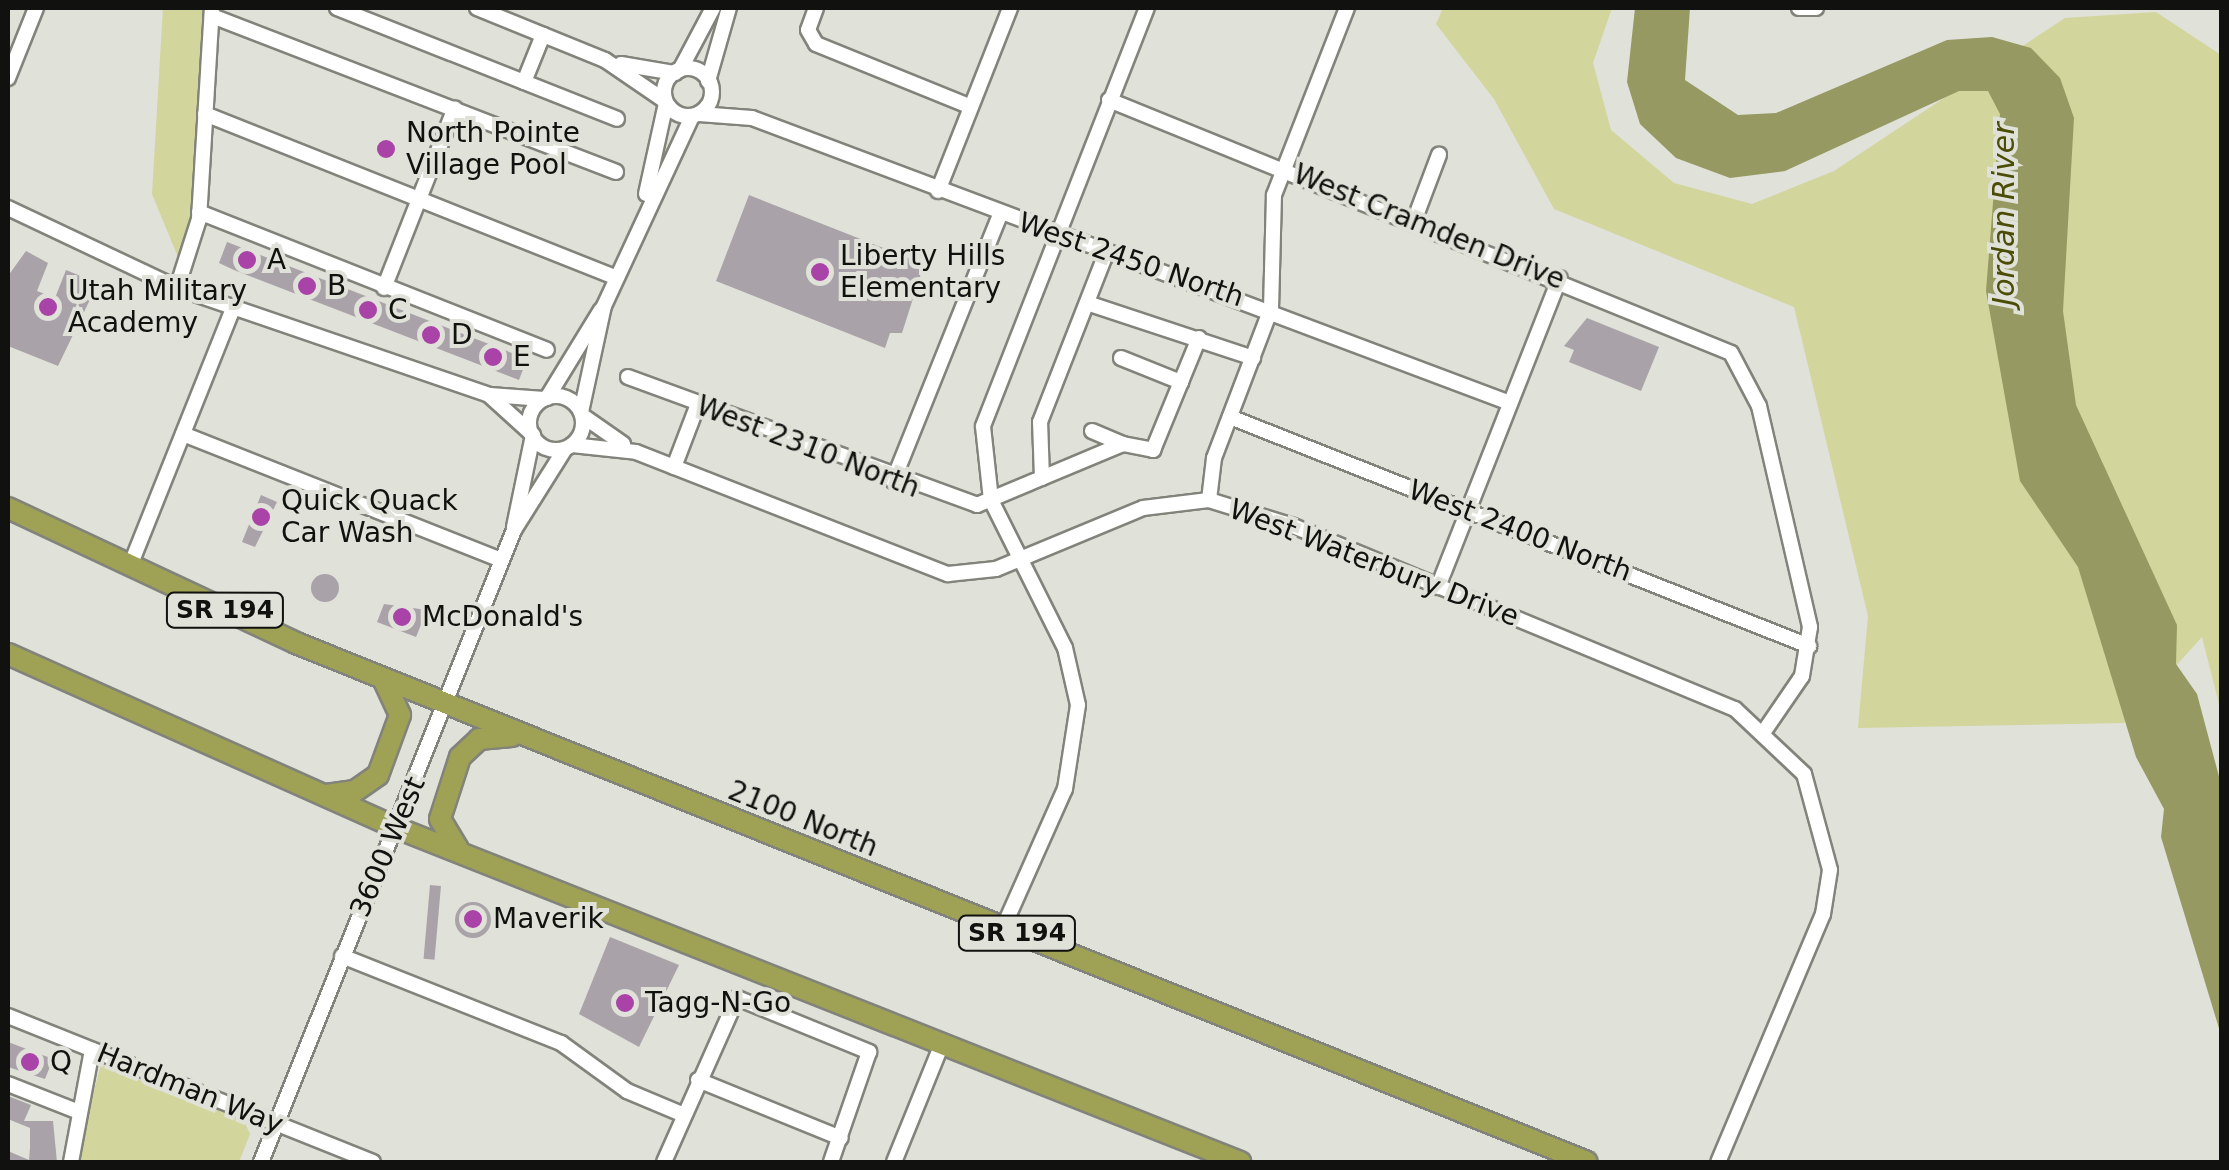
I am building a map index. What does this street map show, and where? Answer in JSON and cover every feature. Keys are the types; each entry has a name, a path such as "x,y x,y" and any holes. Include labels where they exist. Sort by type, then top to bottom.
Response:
{"highway":[{"name":"2100 North","path":"8,508 380,678 1587,1162"},
{"path":"8,654 398,828 1240,1162"},
{"path":"319,794 355,791 378,775 400,715 380,678"},
{"path":"465,854 440,818 460,757 488,736 528,738"}],"street":[{"path":"8,78 36,8"},
{"path":"336,8 617,119"},
{"path":"477,8 604,60 666,102 695,115"},
{"path":"645,200 666,102 677,71 713,8"},
{"path":"514,530 569,447 582,414 604,306 645,200 710,84 729,8"},
{"path":"816,8 809,37 971,108"},
{"path":"938,191 1010,8"},
{"path":"1004,928 1065,789 1078,720 1065,648 1017,560 990,500 986,410 1146,8"},
{"path":"1208,500 1230,417 1271,309 1272,213 1283,169 1347,8"},
{"path":"1800,8 1816,8"},
{"path":"177,288 199,212 212,12 616,172"},
{"path":"524,82 543,35"},
{"name":"West 2450 North","path":"604,60 677,71 710,84 752,118 1054,237 1271,309 1510,403"},
{"name":"West Cramden Drive","path":"1108,100 1696,332 1742,365 1759,406 1809,646"},
{"path":"384,288 454,108"},
{"path":"205,114 615,276"},
{"name":"West 2450 North","path":"695,115 752,118"},
{"path":"1414,221 1439,155"},
{"path":"8,208 177,288 489,395 546,398"},
{"path":"199,212 547,350"},
{"path":"893,481 1000,216"},
{"path":"1042,478 1040,422 1106,254"},
{"path":"1438,587 1560,278"},
{"path":"1087,302 1254,358"},
{"path":"130,566 234,306"},
{"path":"514,530 532,435 546,398 604,306"},
{"path":"1092,430 1150,452 1199,338"},
{"path":"1121,358 1181,382"},
{"name":"West 2310 North","path":"628,376 893,481 966,505 990,500"},
{"path":"489,395 532,435"},
{"name":"West Waterbury Drive","path":"546,398 567,398 582,414 636,452 948,574 1017,560 1143,508 1208,500 1714,698 1766,730 1811,786 1830,882 1718,1162"},
{"path":"674,467 698,404"},
{"name":"West 2400 North","path":"1230,417 1809,646"},
{"path":"183,434 502,560"},
{"name":"West Waterbury Drive","path":"532,435 569,447 636,452"},
{"path":"990,500 1122,444"},
{"name":"3600 West","path":"261,1162 342,956 398,828 514,530"},
{"path":"1766,730 1802,676 1809,646"},
{"path":"342,956 572,1048 627,1091 684,1115"},
{"path":"664,1162 734,1000 869,1052 831,1162"},
{"name":"Hardman Way","path":"8,1016 277,1124 339,1156 373,1162"},
{"path":"894,1162 942,1044"},
{"path":"71,1162 74,1110 92,1050"},
{"path":"698,1080 841,1138"},
{"path":"8,1084 74,1110"}],"shaded area":[{"path":"163,8 205,8 191,230 180,262 152,194"},
{"path":"1443,8 1612,8 1593,63 1611,130 1674,183 1752,204 1834,171 2065,18 2156,12 2221,55 2221,712 2202,637 2124,723 1858,728 1868,616 1794,307 1554,209 1494,99 1436,24"},
{"path":"101,1065 244,1121 250,1134 239,1162 74,1162"}],"water":[{"name":"Jordan River","path":"1635,8 1690,8 1685,80 1738,115 1776,113 1947,40 1992,37 2031,48 2060,78 2074,118 2063,311 2076,405 2177,625 2176,664 2197,694 2221,784 2221,1035 2161,837 2164,809 2136,757 2078,567 2020,481 1986,291 2000,114 1988,91 1959,91 1785,171 1730,178 1676,158 1640,124 1627,82"}],"building":[{"name":"Liberty Hills Elementary","path":"749,195 924,264 902,333 890,333 885,348 716,281"},
{"path":"227,242 527,359 519,380 219,263"},
{"name":"Utah Military Academy","path":"26,251 48,263 37,291 55,298 66,270 98,283 58,366 8,346 8,276"},
{"path":"1587,318 1659,347 1641,391 1569,362 1574,350 1564,346"},
{"name":"Quick Quack Car Wash","path":"261,495 277,502 255,547 242,542"},
{"path":"325,574 335,578 339,588 335,598 325,602 315,598 311,588 315,578"},
{"name":"McDonald's","path":"384,604 427,610 416,637 377,622"},
{"path":"430,885 441,886 435,960 424,959"},
{"name":"Maverik","path":"473,902 486,907 491,920 486,933 473,938 460,933 455,920 460,907"},
{"name":"Tagg-N-Go","path":"610,937 679,965 639,1047 579,1014"},
{"name":"Q","path":"8,1042 53,1059 45,1079 8,1067"},
{"path":"8,1096 31,1105 24,1121 53,1121 57,1162 8,1162 8,1151 29,1160 30,1128 8,1119"}],"place":[{"name":"North Pointe Village Pool","path":"386,149"},
{"name":"A","path":"247,260"},
{"name":"Liberty Hills Elementary","path":"820,272"},
{"name":"B","path":"307,286"},
{"name":"Utah Military Academy","path":"48,307"},
{"name":"C","path":"368,310"},
{"name":"D","path":"431,335"},
{"name":"E","path":"493,357"},
{"name":"Quick Quack Car Wash","path":"261,517"},
{"name":"McDonald's","path":"402,617"},
{"name":"Maverik","path":"473,919"},
{"name":"Tagg-N-Go","path":"625,1003"},
{"name":"Q","path":"30,1062"}]}
